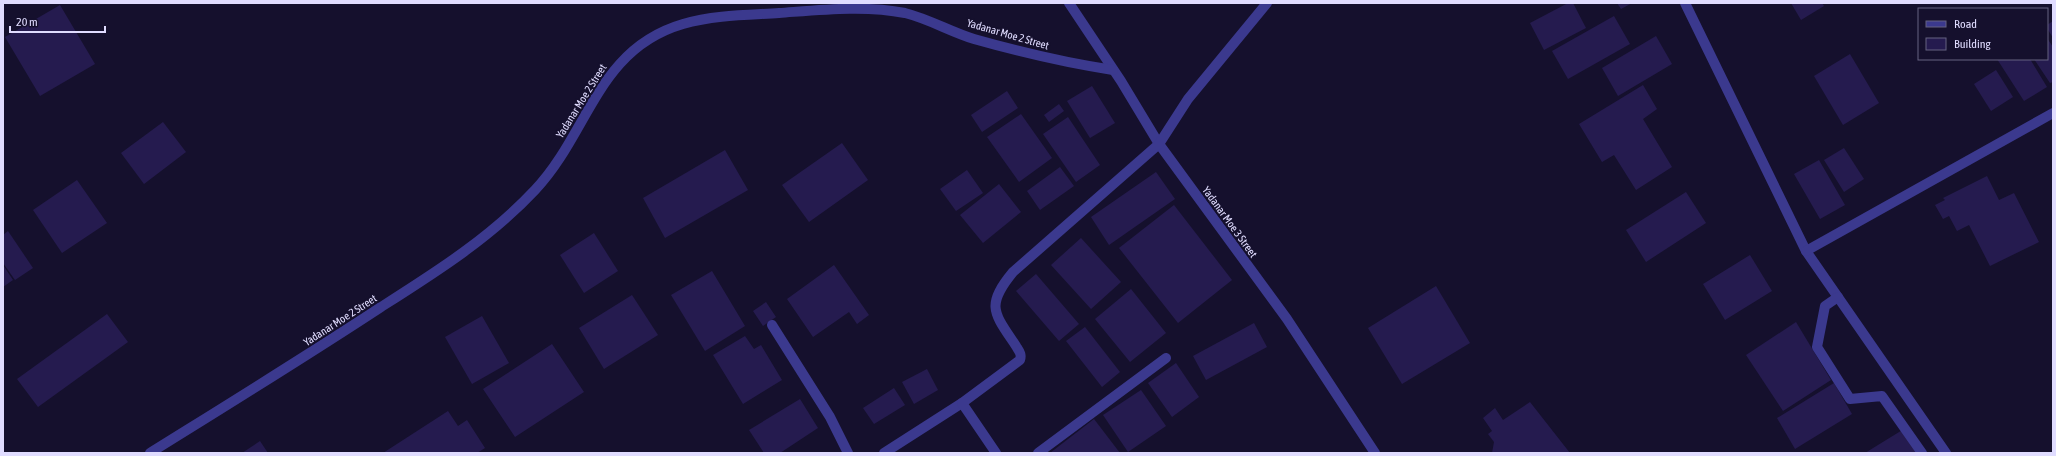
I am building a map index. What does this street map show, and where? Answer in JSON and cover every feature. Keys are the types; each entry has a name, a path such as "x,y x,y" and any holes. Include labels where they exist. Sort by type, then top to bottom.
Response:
{"street":[{"name":"Yadanar Moe 3 Street","path":"1069,3 1159,144 1286,319 1374,453"},
{"path":"884,453 962,403 1020,360 1021,354 1001,324 996,311 996,295 1002,285 1013,272 1159,144 1188,99 1267,3"},
{"path":"1685,3 1806,251 1946,453"},
{"name":"Yadanar Moe 2 Street","path":"150,453 316,350 486,237 537,188 570,142 608,77 625,56 662,31 716,17 811,11 871,10 904,13 939,24 971,38 1067,63 1113,70"},
{"path":"1806,251 2053,113"},
{"path":"1838,298 1825,306 1817,347 1850,399 1882,396 1922,453"},
{"path":"772,325 830,417 848,453"},
{"path":"1038,453 1166,358"},
{"path":"962,403 996,453"}],"building":[{"path":"1568,3 1573,3 1586,28 1544,50 1530,23"},
{"path":"1617,3 1632,3 1621,9"},
{"path":"1791,3 1822,3 1824,6 1801,20"},
{"path":"60,5 95,64 40,96 5,37"},
{"path":"1614,16 1630,44 1568,79 1552,51"},
{"path":"2053,21 2053,38 2048,30 2048,24"},
{"path":"1656,36 1672,64 1618,96 1602,68"},
{"path":"2048,40 2053,47 2053,82 2050,83 2035,60 2048,60"},
{"path":"1850,54 1879,103 1843,125 1814,76"},
{"path":"1998,60 2031,60 2047,87 2024,101"},
{"path":"1996,70 2013,97 1991,111 1974,84"},
{"path":"1643,85 1657,109 1643,119 1672,167 1636,190 1614,155 1602,162 1579,124"},
{"path":"1092,86 1115,123 1090,138 1067,101"},
{"path":"1007,91 1018,108 982,132 971,115"},
{"path":"1059,104 1064,111 1049,122 1044,115"},
{"path":"1021,114 1052,158 1019,182 987,137"},
{"path":"1068,117 1100,165 1076,182 1043,134"},
{"path":"163,122 186,152 144,184 121,153"},
{"path":"842,143 868,180 809,222 782,185"},
{"path":"1844,148 1864,179 1844,192 1824,160"},
{"path":"725,150 748,190 665,238 643,198"},
{"path":"1819,160 1845,205 1820,219 1794,174"},
{"path":"1060,167 1074,186 1040,210 1027,191"},
{"path":"967,170 983,193 956,211 940,189"},
{"path":"1156,172 1175,199 1109,245 1091,217"},
{"path":"1987,176 1999,200 2014,193 2039,242 1990,266 1969,225 1957,231 1949,216 1943,219 1935,205 1945,200 1943,198"},
{"path":"77,180 107,223 62,253 33,210"},
{"path":"999,184 1021,212 983,243 960,215"},
{"path":"1686,192 1706,223 1646,262 1626,230"},
{"path":"1174,205 1232,280 1178,323 1119,248"},
{"path":"8,231 33,268 15,280 3,263 3,235"},
{"path":"594,233 618,271 584,293 560,255"},
{"path":"1081,238 1121,282 1091,309 1051,265"},
{"path":"1750,255 1772,291 1725,320 1703,284"},
{"path":"3,265 13,280 3,287"},
{"path":"834,265 869,315 857,324 849,312 813,337 787,299"},
{"path":"712,271 745,326 705,351 671,295"},
{"path":"1036,274 1079,324 1059,341 1016,291"},
{"path":"1436,286 1470,343 1402,384 1368,328"},
{"path":"1131,289 1166,333 1130,362 1095,319"},
{"path":"632,295 658,335 604,369 579,328"},
{"path":"766,302 776,317 763,326 753,311"},
{"path":"107,314 128,342 38,407 17,379"},
{"path":"482,316 509,363 472,384 445,337"},
{"path":"1796,322 1831,380 1783,411 1746,355"},
{"path":"1254,323 1267,347 1206,380 1193,356"},
{"path":"1085,327 1120,372 1102,387 1066,341"},
{"path":"745,336 754,349 761,345 782,380 743,404 713,355"},
{"path":"552,344 584,392 515,437 483,389"},
{"path":"1176,363 1199,397 1172,417 1148,383"},
{"path":"927,369 938,390 914,404 902,382"},
{"path":"1834,383 1852,414 1795,449 1777,418"},
{"path":"894,388 905,405 874,424 863,408"},
{"path":"1141,390 1166,426 1128,452 1103,415"},
{"path":"800,399 818,428 780,453 764,453 749,430"},
{"path":"1530,402 1570,453 1492,453 1494,442 1488,434 1492,431 1483,418 1495,408 1503,420"},
{"path":"448,411 458,426 467,420 485,448 477,453 383,453"},
{"path":"1094,419 1120,453 1050,453"},
{"path":"1904,429 1919,453 1865,453"},
{"path":"260,441 268,453 242,453"}]}
